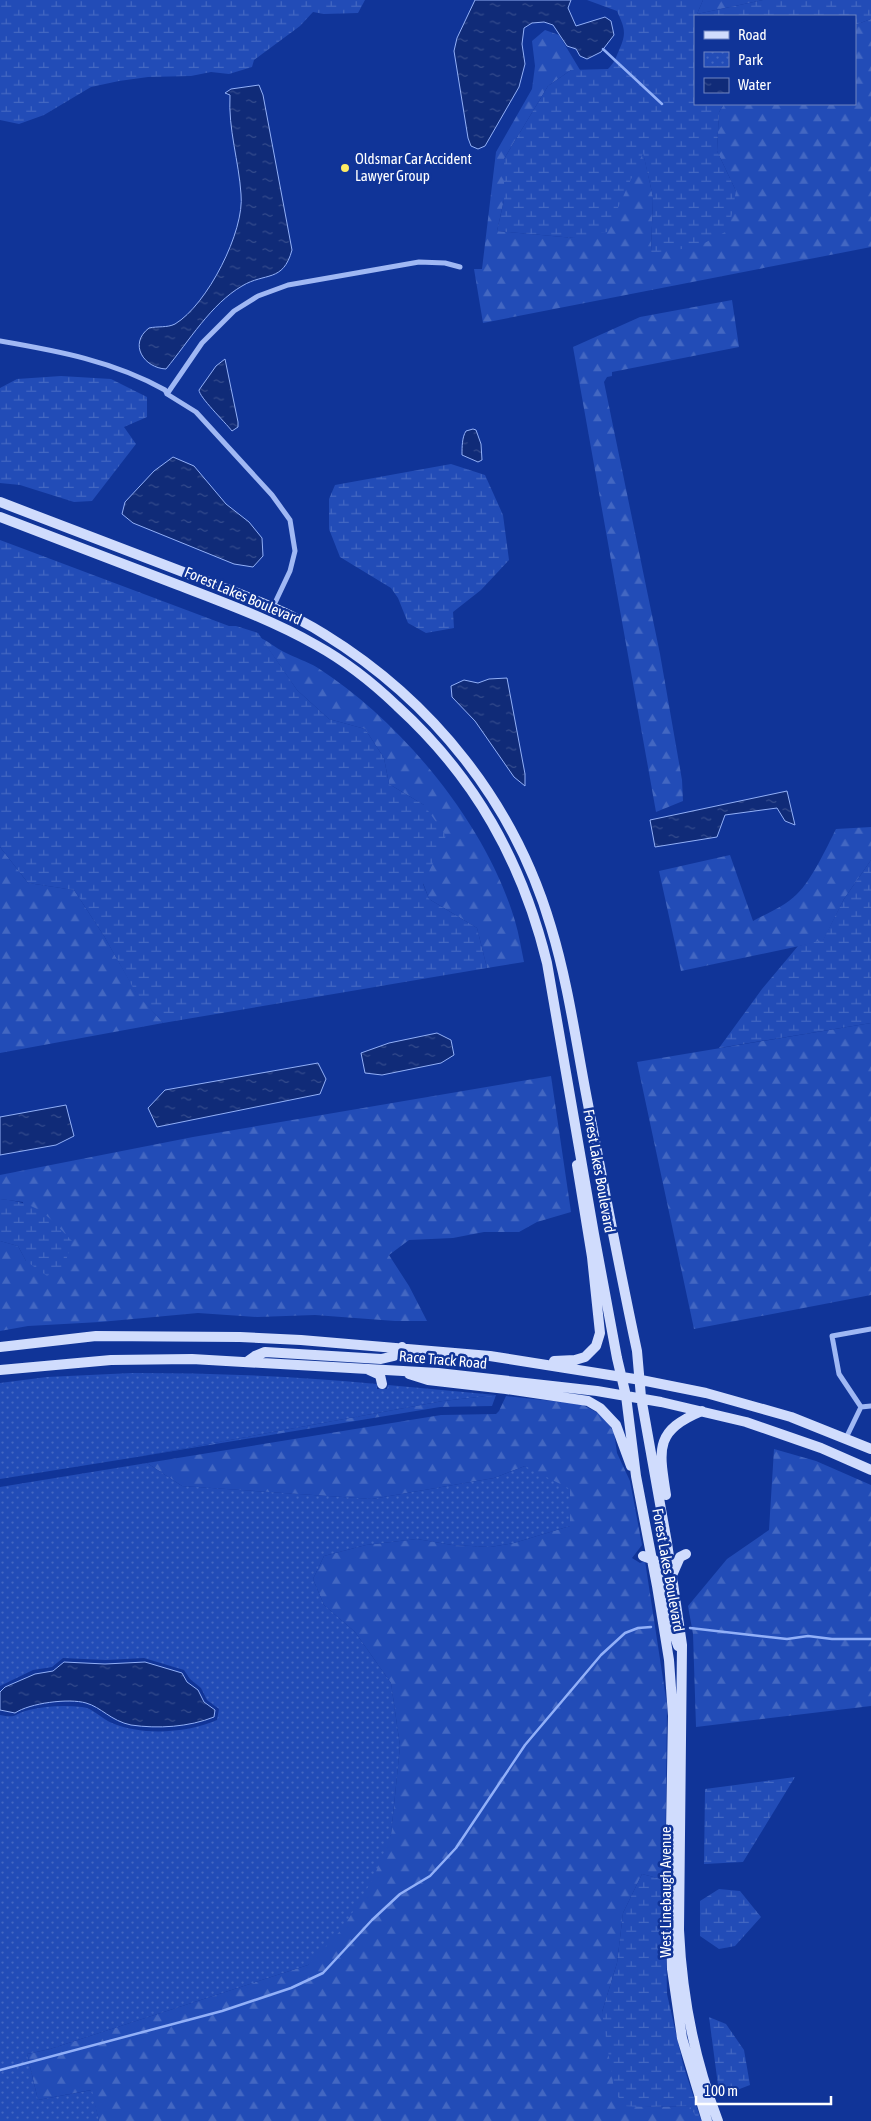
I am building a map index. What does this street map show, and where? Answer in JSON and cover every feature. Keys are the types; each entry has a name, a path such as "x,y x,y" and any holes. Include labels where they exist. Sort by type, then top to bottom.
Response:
{"main road":[{"name":"Forest Lakes Boulevard","path":"0,502 273,608 323,633 385,676 426,714 475,772 498,806 518,842 536,883 551,927 559,959 641,1380 641,1398 673,1579 682,1656"},
{"name":"Forest Lakes Boulevard","path":"0,516 257,615 317,646 348,665 378,688 417,724 464,777 488,813 524,887 540,932 547,963 594,1234 626,1396 636,1476 648,1537 645,1557 669,1660 672,1704 670,1923 674,1996 685,2050 707,2121"},
{"path":"537,1362 575,1360 585,1357 596,1346 600,1333 592,1257 569,1114 571,1095"},
{"name":"Race Track Road","path":"0,1346 56,1339 141,1335 301,1340 537,1362 641,1380 762,1407 871,1449"},
{"path":"248,1362 255,1356 265,1352 381,1359 394,1356 402,1348"},
{"name":"Race Track Road","path":"0,1370 111,1360 248,1362 438,1372 641,1398 702,1411 746,1422 796,1439 871,1470"},
{"path":"364,1368 380,1376 382,1384"},
{"path":"401,1370 414,1377 428,1380 581,1399 593,1404 600,1408 616,1425 630,1465 636,1476"},
{"path":"667,1543 668,1516 660,1454 661,1448 675,1425 702,1411"},
{"path":"673,1579 676,1563 680,1557 686,1554"},
{"path":"645,1557 661,1568 673,1633 682,1656"},
{"name":"West Linebaugh Avenue","path":"682,1656 679,1930 682,1977 688,2020 700,2068 718,2121"},
{"path":"674,1996 681,2010 696,2076 712,2121"}],"street":[{"path":"167,394 202,343 234,311 258,296 288,285 418,262 445,263 460,267"},
{"path":"0,341 55,351 108,364 141,377 165,390 167,394 196,412 272,495 290,520 295,551 290,572 273,608"},
{"path":"861,1407 839,1374 832,1336 871,1329"},
{"path":"861,1407 871,1406"},
{"path":"846,1438 861,1407"}],"green space":[{"path":"0,0 365,0 358,13 324,14 313,12 300,26 254,60 252,67 229,74 211,72 191,76 148,77 91,87 44,115 19,124 0,120"},
{"path":"587,0 703,0 697,14 763,0 871,0 871,19 856,25 856,15 694,15 694,105 723,105 719,112 717,151 736,191 729,230 697,247 651,253 653,197 643,153 607,232 574,238 497,231 504,200 504,159 548,86 571,70 608,69 612,64 622,42 624,30 617,11"},
{"path":"703,0 763,0 697,14"},
{"path":"871,19 871,247 483,323 474,269 482,269 496,152 532,89 535,66 532,41 545,30 559,35 580,70 571,70 548,86 504,159 504,200 497,231 574,238 643,152 653,197 651,253 736,191 717,151 719,112 723,105 856,105 856,25"},
{"path":"732,300 739,347 612,372 612,376 607,377 604,382 660,654 682,780 683,801 656,812 573,347 640,317"},
{"path":"61,376 111,379 147,397 147,417 124,427 136,444 92,501 74,502 20,485 0,483 0,388 17,379"},
{"path":"451,464 485,475 503,515 509,560 481,590 453,612 454,628 426,633 408,623 398,598 391,588 340,557 329,529 329,499 335,485"},
{"path":"0,540 229,626 236,626 258,633 297,690 329,719 365,729 384,758 389,784 424,805 446,836 423,884 429,899 477,928 487,968 163,1023 136,993 104,936 74,890 28,883 0,847"},
{"path":"261,638 284,652 310,663 349,690 410,746 438,779 463,813 502,885 516,926 524,962 487,968 477,928 429,899 423,883 424,805 389,784 384,758 365,729 329,719 297,690"},
{"path":"871,827 871,860 844,899 823,941 681,971 659,871 730,855 753,921 776,909 797,894 808,881 836,829"},
{"path":"0,847 28,883 74,890 104,936 136,992 163,1023 0,1053"},
{"path":"871,860 871,1023 719,1048 762,989 798,946 823,940 844,899"},
{"path":"871,1023 871,1295 694,1329 637,1062"},
{"path":"551,1076 571,1212 537,1222 519,1232 484,1232 453,1238 409,1240 389,1255 409,1286 427,1321 395,1321 315,1315 257,1317 198,1313 100,1322 28,1326 0,1331 0,1241 18,1246 26,1261 23,1202 0,1199 0,1175 193,1137"},
{"path":"0,1199 24,1203 41,1211 72,1241 64,1267 47,1276 26,1261 18,1246 0,1241"},
{"path":"132,1373 285,1377 377,1384 377,1389 387,1389 388,1385 496,1395 443,1401 137,1457 0,1479 0,1383 47,1377"},
{"path":"496,1395 492,1406 440,1407 137,1457 443,1401"},
{"path":"506,1396 581,1404 598,1413 614,1432 617,1453 630,1481 642,1545 632,1558 640,1563 645,1561 667,1705 665,1880 642,1874 623,1913 617,1963 602,2012 644,2107 690,2106 696,2116 700,2117 702,2121 99,2121 91,2090 38,2100 27,2054 50,2049 308,1965 391,1835 400,1746 391,1683 355,1632 324,1605 313,1579 324,1556 366,1545 417,1539 452,1545 490,1547 514,1543 570,1526 525,1466 494,1478 372,1499 182,1486 147,1463 441,1415 496,1414"},
{"path":"774,1449 816,1461 871,1485 871,1706 696,1727 693,1634 688,1606 727,1559 769,1530"},
{"path":"147,1463 182,1486 372,1499 494,1478 525,1466 570,1489 570,1526 514,1543 490,1547 452,1545 417,1539 366,1545 324,1556 313,1579 324,1605 355,1632 391,1683 400,1746 391,1835 373,1879 343,1928 308,1965 50,2049 27,2054 38,2100 92,2090 99,2121 0,2121 0,1715 13,1716 24,1711 48,1707 82,1707 90,1709 112,1723 124,1727 137,1730 165,1731 193,1728 217,1720 219,1709 207,1700 201,1688 190,1679 184,1670 144,1658 106,1660 63,1658 52,1667 33,1670 0,1686 0,1487"},
{"path":"795,1777 743,1862 704,1864 705,1789"},
{"path":"642,1874 665,1880 667,1994 683,2064 700,2117 696,2117 690,2106 623,2106 614,2089 602,2012 617,1963 623,1913"},
{"path":"719,1889 740,1891 761,1917 735,1946 719,1949 700,1936 700,1901"},
{"path":"709,2017 726,2024 744,2050 750,2085 724,2095 723,2098 718,2085"}],"water":[{"path":"475,0 571,0 568,8 576,26 605,17 611,21 614,35 601,52 587,59 580,56 576,49 567,46 553,25 544,22 532,23 524,28 522,44 525,64 519,87 485,146 478,149 471,146 468,138 454,51 457,38"},
{"path":"259,85 263,95 292,250 284,268 272,275 250,282 231,294 210,313 166,369 158,368 145,360 141,354 139,348 143,334 149,328 175,324 199,301 222,266 237,227 241,209 240,182 232,133 230,95 225,93 231,89"},
{"path":"225,359 238,422 238,427 232,431 208,404 199,390 216,366"},
{"path":"473,429 476,430 481,444 482,460 478,462 462,455 465,433"},
{"path":"173,457 194,466 226,504 249,522 262,538 263,556 253,567 234,564 133,523 122,514 125,502 154,471"},
{"path":"507,678 525,774 525,786 514,777 475,721 452,697 451,686 464,680 478,683 489,679"},
{"path":"787,791 795,825 785,821 777,808 725,815 717,837 655,847 650,820"},
{"path":"437,1033 451,1040 454,1055 441,1063 382,1075 365,1073 361,1053 389,1043"},
{"path":"318,1063 326,1079 320,1094 157,1127 148,1108 165,1090"},
{"path":"66,1105 74,1136 56,1145 0,1155 0,1117"},
{"path":"64,1662 105,1664 145,1662 182,1673 187,1682 198,1690 204,1702 215,1710 214,1717 184,1725 152,1727 124,1723 91,1705 79,1702 60,1701 40,1704 15,1713 0,1710 0,1692 5,1687 35,1674 53,1671"}],"waterway":[{"path":"603,49 662,104"},
{"path":"0,2070 222,2011 291,1988 323,1973 372,1920 400,1894 430,1876 456,1848 525,1745 601,1655 625,1633 638,1628 651,1627"},
{"path":"690,1628 787,1639 808,1636 832,1639 871,1639"}],"place":[{"name":"Oldsmar Car Accident Lawyer Group","path":"345,168"}]}
